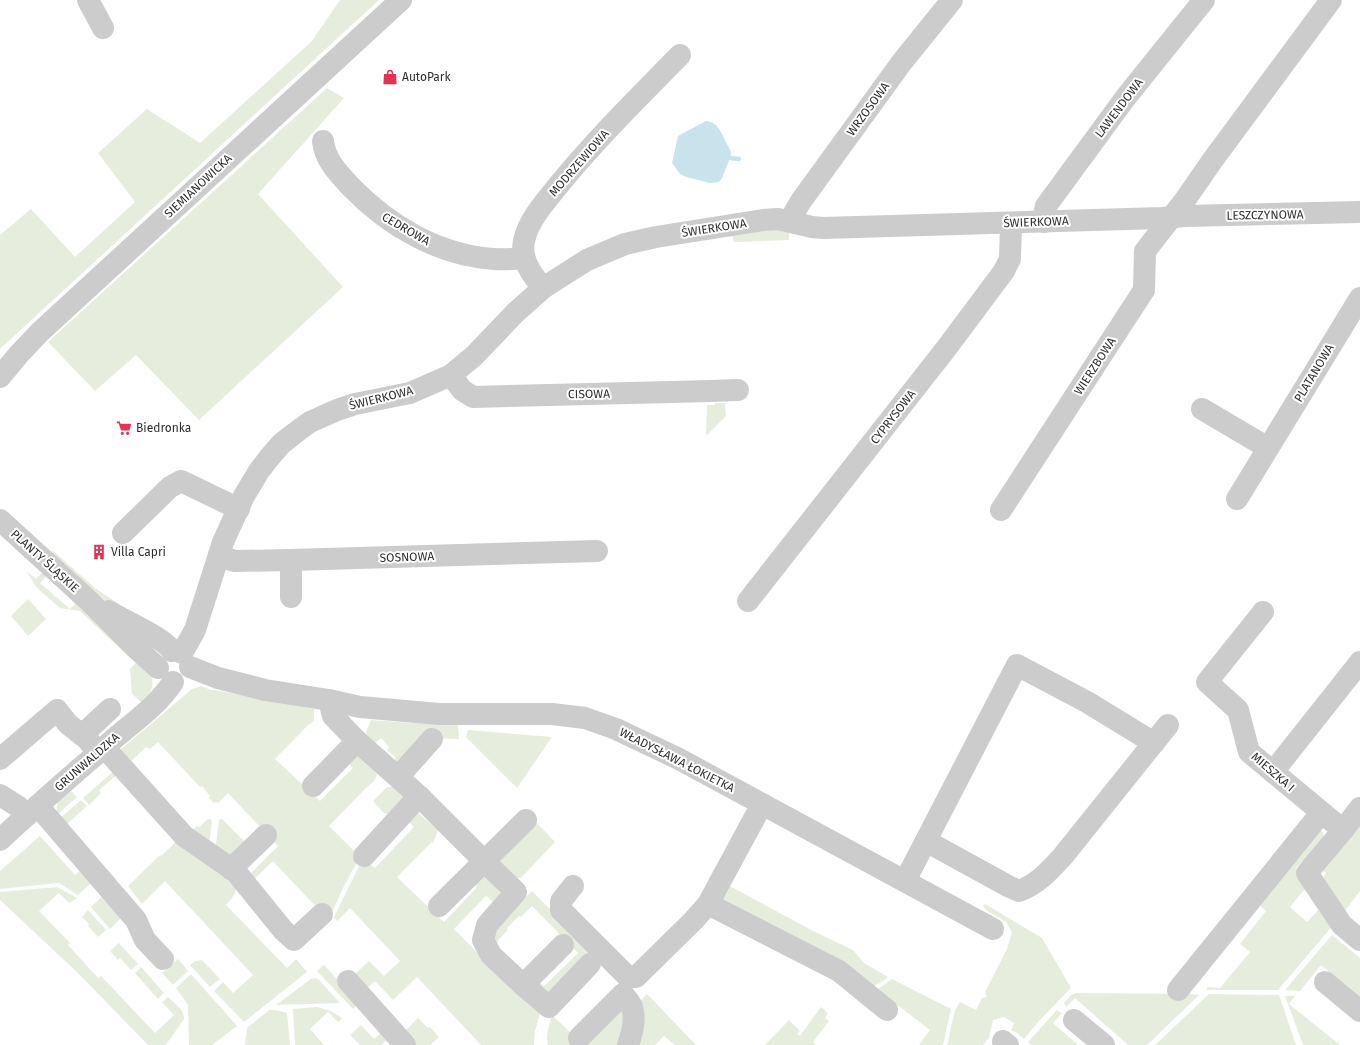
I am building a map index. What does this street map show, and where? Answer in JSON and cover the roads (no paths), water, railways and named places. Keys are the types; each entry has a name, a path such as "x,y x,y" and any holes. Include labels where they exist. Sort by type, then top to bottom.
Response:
{"street":[{"path":"88,0 104,28"},
{"name":"SIEMIANOWICKA","path":"0,377 34,338 402,0"},
{"name":"WRZOSOWA","path":"792,221 794,213 801,202 902,62 952,0"},
{"name":"LAWENDOWA","path":"1044,222 1046,206 1126,97 1204,0"},
{"path":"1171,217 1331,0"},
{"name":"MODRZEWIOWA","path":"524,258 524,242 528,228 541,207 582,156 680,55"},
{"name":"CEDROWA","path":"323,141 328,160 349,185 373,208 400,227 438,247 468,256 498,260 524,258"},
{"name":"LESZCZYNOWA","path":"1171,217 1359,206"},
{"name":"ŚWIERKOWA","path":"182,657 197,623 223,542 248,488 269,458 286,440 322,415 346,406 410,393 451,375 474,356 515,313 543,288 587,260 625,244 763,220 778,219 823,228 1171,217"},
{"name":"WIERZBOWA","path":"1001,510 1144,290 1145,251 1171,217"},
{"name":"CYPRYSOWA","path":"748,601 946,350 1004,271 1010,259 1010,223"},
{"path":"524,258 532,274 543,288"},
{"name":"PLATANOWA","path":"1237,499 1360,298"},
{"name":"CISOWA","path":"451,375 462,390 473,397 738,390"},
{"path":"1202,408 1268,448"},
{"path":"123,533 170,487 181,480 239,509"},
{"name":"PLANTY ŚLĄSKIE","path":"0,520 89,601"},
{"name":"SOSNOWA","path":"219,555 234,561 597,551"},
{"path":"291,560 292,597"},
{"path":"89,601 154,636 171,647 182,657 188,674 183,680 165,675 89,601"},
{"name":"MIESZKA I","path":"1263,612 1207,682 1238,710 1249,752 1343,830"},
{"name":"GRUNWALDZKA","path":"0,840 32,810 141,716 168,689 165,675 158,663 163,655 182,657"},
{"name":"WŁADYSŁAWA ŁOKIETKA","path":"182,657 218,678 265,690 329,700 360,707 439,714 552,714 585,718 616,729 679,760 993,929"},
{"path":"1273,772 1360,662"},
{"path":"904,882 1017,665 1087,702 1154,743"},
{"path":"329,700 333,716 357,740 420,796 516,892 487,925 483,940 491,955 549,1007 590,964"},
{"path":"82,735 110,709"},
{"path":"0,759 57,710 68,724 101,750 184,836 231,870 236,872 283,930 294,940 322,914"},
{"path":"926,840 1019,891 1030,887 1048,872 1063,856 1168,725"},
{"path":"398,777 432,739"},
{"path":"313,786 357,740"},
{"path":"0,795 19,807 32,810 136,920 145,940 162,959"},
{"path":"364,856 420,796"},
{"path":"572,886 561,901 561,910 628,977 636,977 697,917 708,904 762,804"},
{"path":"1360,808 1307,873 1342,925 1360,940"},
{"path":"1178,990 1321,813"},
{"path":"439,906 526,820"},
{"path":"231,870 266,835"},
{"path":"708,904 760,940 839,970 887,1010"},
{"path":"523,985 563,945"},
{"path":"348,981 405,1045"},
{"path":"1325,982 1360,1011"},
{"path":"579,1038 623,994 632,1006 634,1018 632,1033 628,1045"},
{"path":"1074,1020 1104,1045"}],"water":[{"path":"706,121 716,125 731,152 722,178 719,182 710,183 686,177 680,174 672,163 678,136"}],"waterway":[{"path":"730,158 739,159"}],"place":[{"name":"AutoPark","path":"390,77"},
{"name":"Biedronka","path":"124,428"},
{"name":"Villa Capri","path":"99,552"}]}
